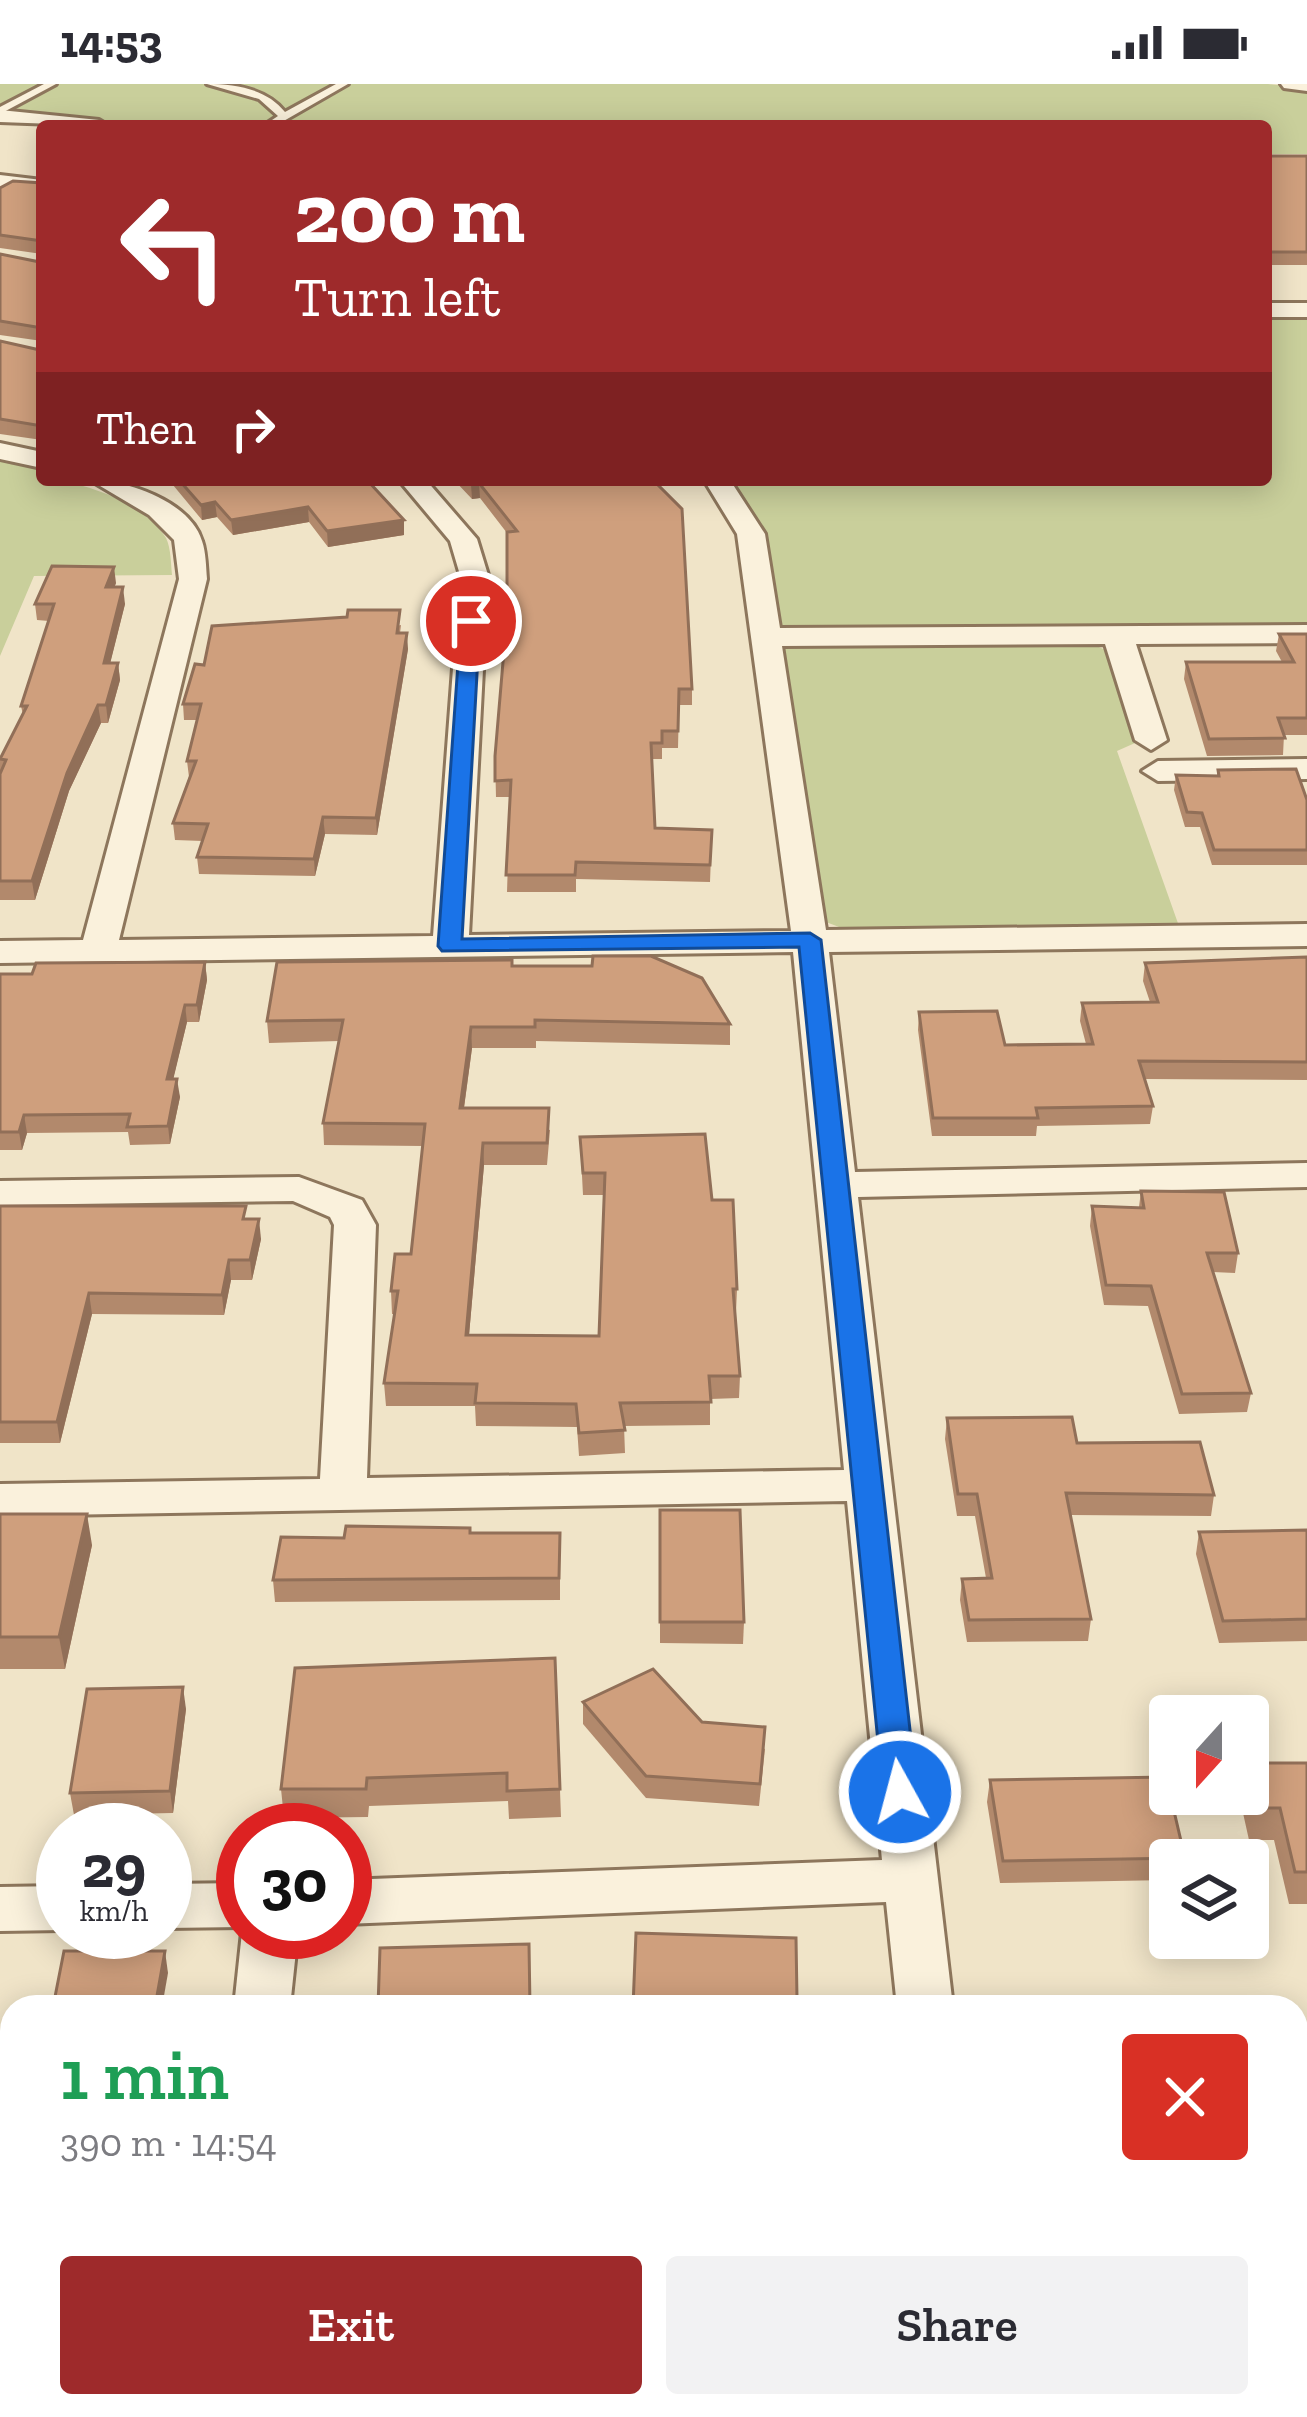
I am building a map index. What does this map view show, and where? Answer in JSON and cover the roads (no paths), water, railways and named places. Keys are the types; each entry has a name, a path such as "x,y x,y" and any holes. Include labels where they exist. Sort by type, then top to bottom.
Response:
{"street":[{"path":"1291,84 1307,86"},
{"path":"0,113 53,120"},
{"path":"3,183 36,186"},
{"path":"1272,310 1307,310"},
{"path":"0,451 36,459"},
{"path":"98,951 194,579 188,538 159,509 115,486"},
{"path":"417,486 463,539 474,575 450,946"},
{"path":"721,486 751,534 810,940 865,1485 924,1995"},
{"path":"1117,633 1154,755 1307,769"},
{"path":"764,637 1307,634"},
{"path":"0,952 1307,935"},
{"path":"838,1185 1303,1186"},
{"path":"0,1193 299,1189 347,1209 355,1225 343,1494"},
{"path":"0,1501 865,1485"},
{"path":"372,1901 910,1880"},
{"path":"0,1909 36,1908"},
{"path":"263,1995 267,1959"}],"lane":[{"path":"212,84 264,98 279,107 283,117"},
{"path":"278,120 343,84"},
{"path":"16,88 50,85"},
{"path":"0,113 50,85"}]}
